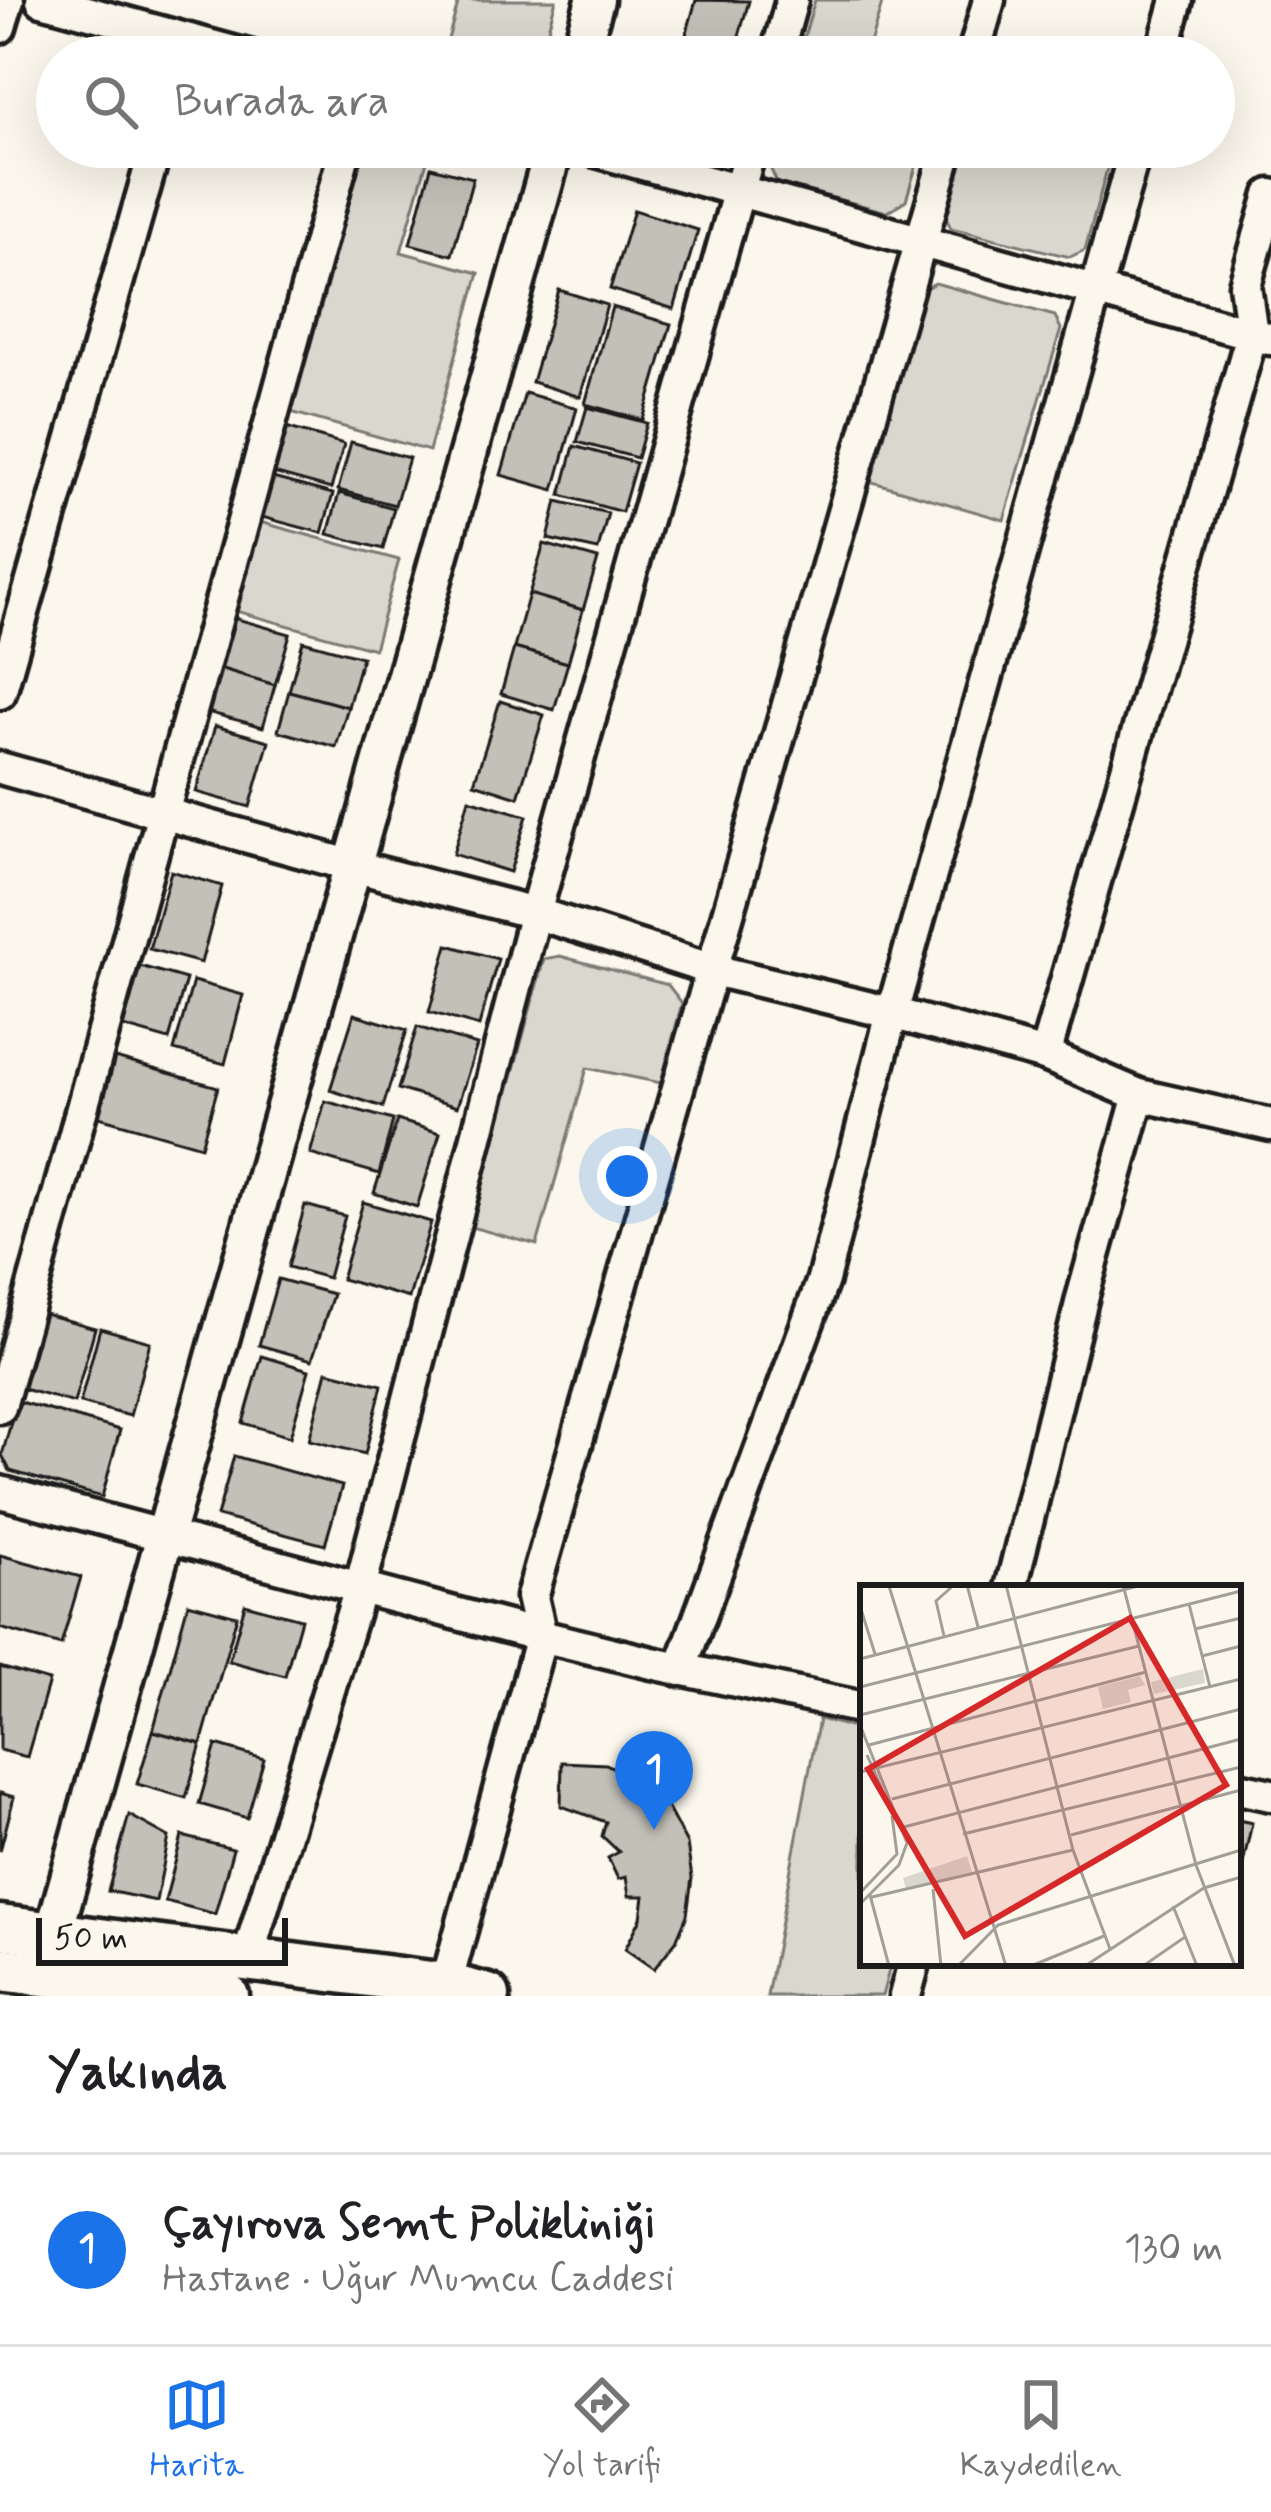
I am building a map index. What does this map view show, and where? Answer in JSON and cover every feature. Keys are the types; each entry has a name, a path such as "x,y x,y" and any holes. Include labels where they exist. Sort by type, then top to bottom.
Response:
{"main road":[{"path":"0,1927 54,1932 237,1977"},
{"path":"0,1969 42,1985 115,1989 237,1977 446,1985 488,1996"}],"street":[{"path":"0,27 8,0"},
{"path":"42,0 148,36"},
{"path":"585,36 595,0"},
{"path":"782,36 792,0"},
{"path":"979,36 989,0"},
{"path":"1167,36 1177,0"},
{"path":"0,693 150,168"},
{"path":"0,1407 340,168"},
{"path":"42,1985 548,168"},
{"path":"659,168 1262,336"},
{"path":"237,1977 360,1588 535,913 745,168"},
{"path":"446,1985 541,1636 532,1597 942,168"},
{"path":"680,1670 823,1280 892,1013 1130,168"},
{"path":"1045,1055 1262,336 1245,285 1271,196"},
{"path":"0,768 535,913 713,970 1045,1055 1139,1095 1271,1125"},
{"path":"1012,1585 1083,1295 1139,1095"},
{"path":"0,1492 541,1636 860,1707"},
{"path":"1241,1789 1271,1795"},
{"path":"54,1932 115,1989"},
{"path":"905,1996 913,1966"}],"shaded area":[{"path":"459,0 556,0 546,36 449,36"},
{"path":"815,0 883,0 872,36 804,36"},
{"path":"355,168 425,168 401,252 479,273 429,451 287,411"},
{"path":"770,168 916,168 906,200 887,212 777,183"},
{"path":"956,168 1107,168 1085,250 1070,257 951,228 944,214"},
{"path":"935,283 1055,316 1061,329 1004,520 869,481 920,291"},
{"path":"256,521 399,560 374,649 232,610"},
{"path":"560,956 668,985 682,1003 661,1083 587,1068 537,1245 471,1227 544,959"},
{"path":"819,1719 860,1729 860,1966 890,1966 882,1996 767,1996"}],"building":[{"path":"696,0 749,1 739,36 686,36"},
{"path":"431,168 473,178 452,255 410,244"},
{"path":"634,210 698,230 674,309 610,289"},
{"path":"559,290 607,305 580,397 532,382"},
{"path":"612,307 671,324 643,420 585,404"},
{"path":"525,393 577,408 554,490 501,475"},
{"path":"587,407 647,423 637,458 577,442"},
{"path":"279,425 344,444 331,489 266,471"},
{"path":"351,442 409,458 395,505 338,490"},
{"path":"574,446 636,463 622,512 561,495"},
{"path":"269,477 333,494 322,533 258,516"},
{"path":"339,493 394,508 383,549 328,534"},
{"path":"557,501 608,513 598,550 548,539"},
{"path":"544,544 598,559 583,610 529,594"},
{"path":"529,594 583,610 568,663 514,648"},
{"path":"230,617 290,634 275,685 215,667"},
{"path":"303,641 362,657 348,707 289,691"},
{"path":"514,648 568,663 554,710 501,694"},
{"path":"215,667 275,685 263,727 203,711"},
{"path":"289,691 348,707 336,747 278,731"},
{"path":"500,701 544,715 518,797 474,783"},
{"path":"215,726 269,741 250,807 196,792"},
{"path":"469,799 527,816 510,872 453,854"},
{"path":"171,871 222,886 201,963 149,949"},
{"path":"448,945 498,959 479,1026 429,1012"},
{"path":"140,966 186,979 169,1040 123,1027"},
{"path":"193,981 243,995 225,1064 174,1050"},
{"path":"354,1014 407,1030 383,1107 330,1090"},
{"path":"417,1027 477,1045 457,1107 398,1089"},
{"path":"115,1058 218,1087 201,1146 99,1117"},
{"path":"325,1101 393,1120 379,1174 310,1154"},
{"path":"397,1120 440,1133 417,1207 374,1193"},
{"path":"363,1202 431,1222 409,1298 341,1279"},
{"path":"305,1205 345,1216 328,1278 288,1267"},
{"path":"278,1279 333,1294 312,1360 259,1345"},
{"path":"45,1314 95,1328 74,1403 23,1389"},
{"path":"100,1328 150,1342 130,1416 80,1403"},
{"path":"262,1356 309,1370 290,1437 243,1423"},
{"path":"327,1371 382,1385 365,1454 309,1440"},
{"path":"17,1401 120,1430 102,1497 10,1471 2,1455"},
{"path":"234,1456 342,1486 325,1545 217,1516"},
{"path":"0,1555 81,1577 61,1645 0,1628"},
{"path":"188,1603 237,1616 201,1744 153,1731"},
{"path":"245,1604 301,1619 285,1676 229,1661"},
{"path":"0,1667 49,1681 27,1757 0,1750"},
{"path":"153,1731 201,1744 186,1798 137,1784"},
{"path":"216,1745 264,1759 247,1818 199,1804"},
{"path":"562,1762 606,1764 636,1779 667,1807 687,1844 692,1878 687,1915 676,1941 654,1969 625,1949 641,1918 644,1896 629,1896 626,1877 618,1879 608,1858 619,1852 602,1836 606,1822 561,1806"},
{"path":"0,1793 14,1797 0,1851"},
{"path":"129,1815 169,1837 156,1901 108,1891"},
{"path":"1241,1821 1252,1823 1241,1873"},
{"path":"182,1836 233,1849 215,1914 165,1901"}],"place":[{"name":"Çayırova Semt Polikliniği","path":"654,1830"}]}
